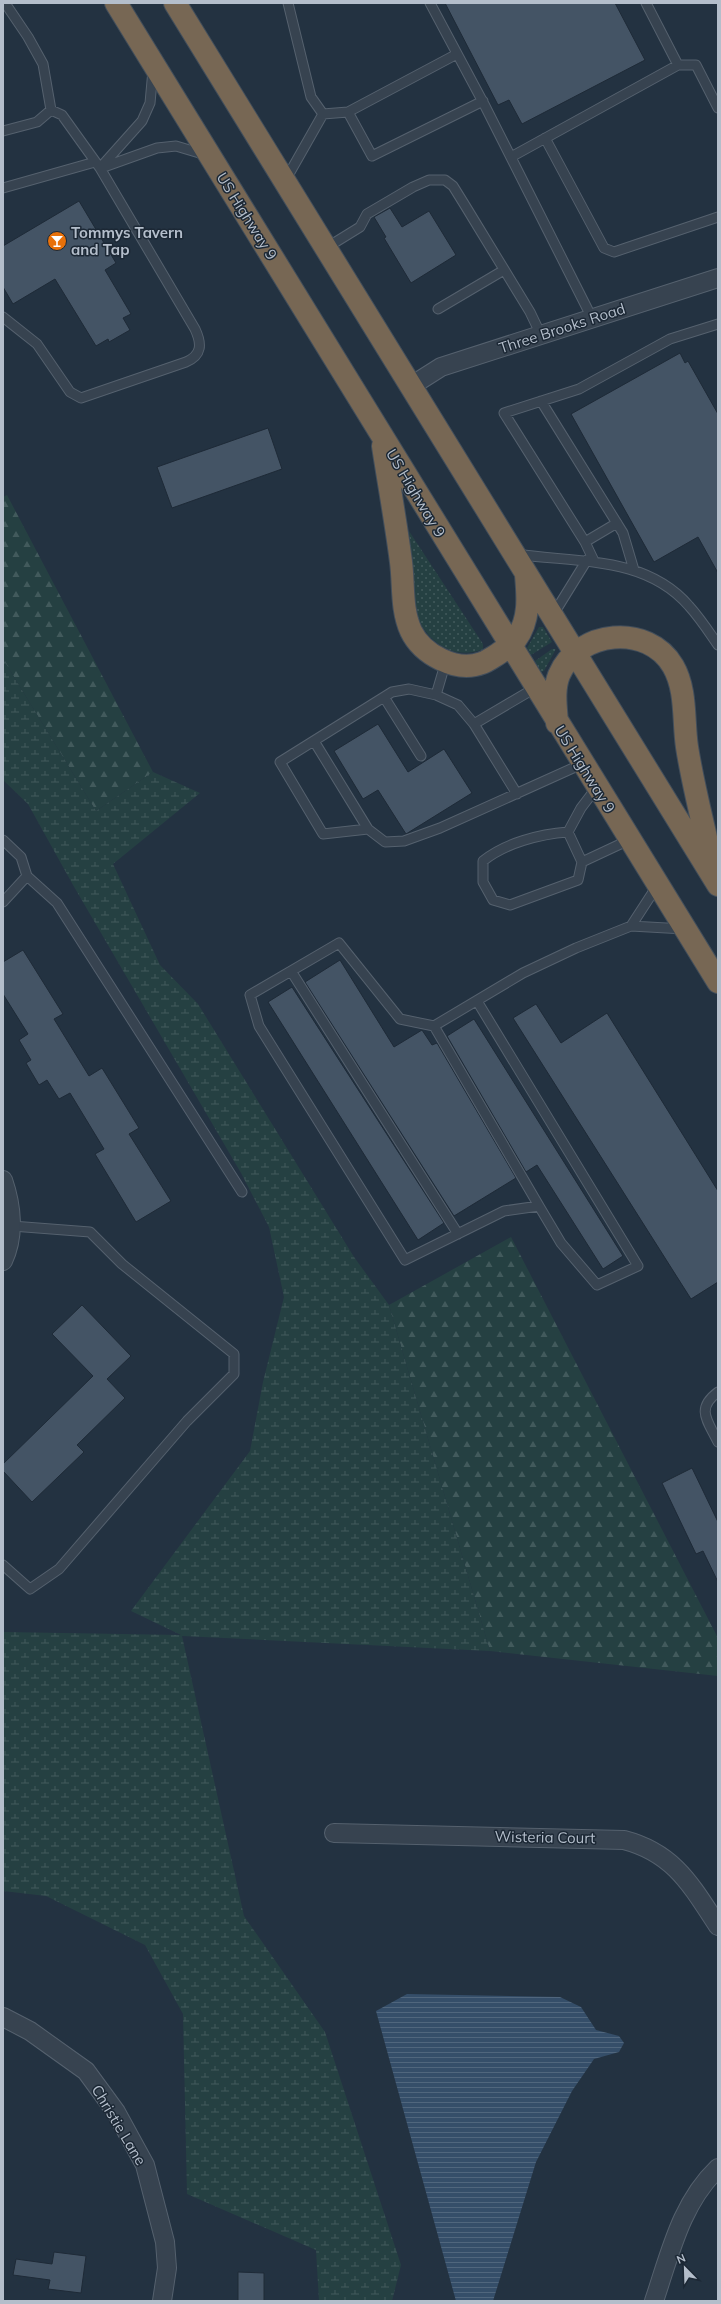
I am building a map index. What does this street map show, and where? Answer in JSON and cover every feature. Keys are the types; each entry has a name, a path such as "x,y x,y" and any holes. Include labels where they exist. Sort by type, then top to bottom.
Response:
{"highway":[{"name":"US Highway 9","path":"116,3 557,724 718,982"},
{"path":"175,3 284,183 411,386 717,883"},
{"path":"381,436 401,564 406,618 411,632 421,645 434,656 446,661 468,665 482,663 510,646 525,622 528,601 526,573"},
{"path":"557,724 555,698 559,676 574,652 601,640 620,636 640,640 652,645 666,656 674,666 681,685 687,747 717,883"}],"street":[{"name":"Three Brooks Road","path":"411,386 440,366 718,278"},
{"path":"3,1180 8,1194 12,1226 3,1261"},
{"name":"Wisteria Court","path":"334,1833 624,1840 640,1844 668,1860 690,1884 718,1926"},
{"name":"Christie Lane","path":"3,2017 30,2031 86,2071 116,2112 145,2164 165,2242 167,2268 162,2301"},
{"path":"654,2301 684,2214 702,2186 718,2168"}],"lane":[{"path":"5,3 28,37 43,64 51,110"},
{"path":"288,3 311,97 323,114"},
{"path":"430,3 483,101 592,318"},
{"path":"646,3 678,65"},
{"path":"323,114 348,112 457,54"},
{"path":"98,165 142,121 150,103 153,65"},
{"path":"511,157 678,65 696,65 718,108"},
{"path":"348,112 372,156 483,101"},
{"path":"3,132 37,122 51,110"},
{"path":"3,317 37,344 70,392 81,398 186,362 195,358 199,352 199,338 195,329 98,165 62,115 51,110"},
{"path":"284,183 323,114"},
{"path":"545,138 604,248 614,252 718,217"},
{"path":"3,188 98,165 163,147 176,146 211,157"},
{"path":"326,249 360,227 367,214 422,183 445,180 452,186 466,207 530,312 541,335"},
{"path":"438,309 504,270"},
{"path":"591,560 585,542 504,413 579,389 670,339 718,324"},
{"path":"541,402 623,533 634,570"},
{"path":"585,542 617,523"},
{"path":"514,553 547,558 591,560 634,570 668,587 689,605 718,645"},
{"path":"553,616 591,560"},
{"path":"436,695 446,661"},
{"path":"474,724 535,688"},
{"path":"368,829 323,834 280,762 392,692 409,689 436,695 458,705 474,724 517,794"},
{"path":"384,697 421,756"},
{"path":"314,741 368,829 385,842 404,840 440,828 582,764"},
{"path":"568,832 581,808 597,786"},
{"path":"568,832 582,862 578,880 510,905 493,900 483,882 483,861 493,852 548,833 568,832"},
{"path":"3,840 21,856 27,876 57,903 242,1192"},
{"path":"582,862 629,840"},
{"path":"3,902 27,876"},
{"path":"631,926 657,886"},
{"path":"539,1206 504,1211 405,1260 259,1026 250,995 339,943 400,1019 434,1026 523,973 576,948 631,926 685,929"},
{"path":"291,971 458,1234"},
{"path":"434,1026 561,1243 597,1285 638,1266 478,1001"},
{"path":"3,1565 30,1589 59,1569 187,1421 234,1374 234,1354 122,1264 90,1232 12,1226"},
{"path":"718,1392 710,1398 704,1409 705,1416 718,1442"}],"green space":[{"path":"7,495 153,772 96,811 3,659 3,497"},
{"path":"409,531 483,644 483,649 461,653 451,650 442,646 433,639 420,622 415,612"},
{"path":"539,627 543,627 552,642 531,655 527,648"},
{"path":"552,649 556,649 544,671 541,672 535,661"},
{"path":"3,659 96,811 153,772 200,793 113,864 160,965 198,1004 354,1257 389,1305 490,1651 182,1636 244,1916 325,2032 401,2265 392,2301 319,2301 316,2250 187,2194 183,2014 145,1945 46,1896 3,1891 3,1632 181,1635 131,1611 250,1451 263,1382 284,1297 269,1227 241,1173 73,885 28,804 3,780"},
{"path":"511,1237 718,1638 718,1676 490,1651 389,1305"}],"water":[{"path":"407,1994 560,1997 581,2007 596,2030 619,2036 624,2043 619,2052 594,2059 572,2091 536,2162 493,2301 456,2301 376,2011"}],"building":[{"path":"445,3 615,3 645,60 522,124 509,100 498,105"},
{"path":"79,201 116,263 105,270 131,314 123,318 130,330 109,342 108,339 96,346 55,279 13,304 3,287 3,246"},
{"path":"390,208 402,227 429,211 456,255 411,283 384,238 386,237 374,217"},
{"path":"680,353 685,363 688,361 718,414 718,573 698,537 654,562 571,414"},
{"path":"268,428 282,469 172,508 157,467"},
{"path":"378,724 408,772 444,749 472,793 406,834 378,790 363,799 334,751"},
{"path":"23,950 63,1014 54,1019 89,1076 102,1068 139,1128 129,1134 171,1201 136,1222 95,1154 104,1149 70,1093 59,1099 47,1080 39,1085 26,1063 31,1060 19,1040 28,1034 3,994 3,962"},
{"path":"340,960 394,1047 422,1030 432,1045 437,1043 516,1178 454,1216 305,982"},
{"path":"292,987 444,1223 418,1240 268,1002"},
{"path":"536,1004 561,1043 607,1013 718,1191 718,1282 691,1299 513,1018"},
{"path":"474,1019 623,1256 603,1269 537,1165 526,1172 447,1036"},
{"path":"82,1305 131,1356 107,1379 125,1398 77,1445 84,1452 32,1502 3,1471 3,1464 93,1376 52,1334"},
{"path":"692,1468 718,1522 718,1582 703,1551 696,1554 662,1483"},
{"path":"54,2252 86,2256 81,2293 48,2289 50,2280 13,2275 16,2259 52,2264"},
{"path":"238,2272 264,2273 264,2301 238,2301"}],"place":[{"name":"Tommys Tavern and Tap","path":"57,241"}]}
